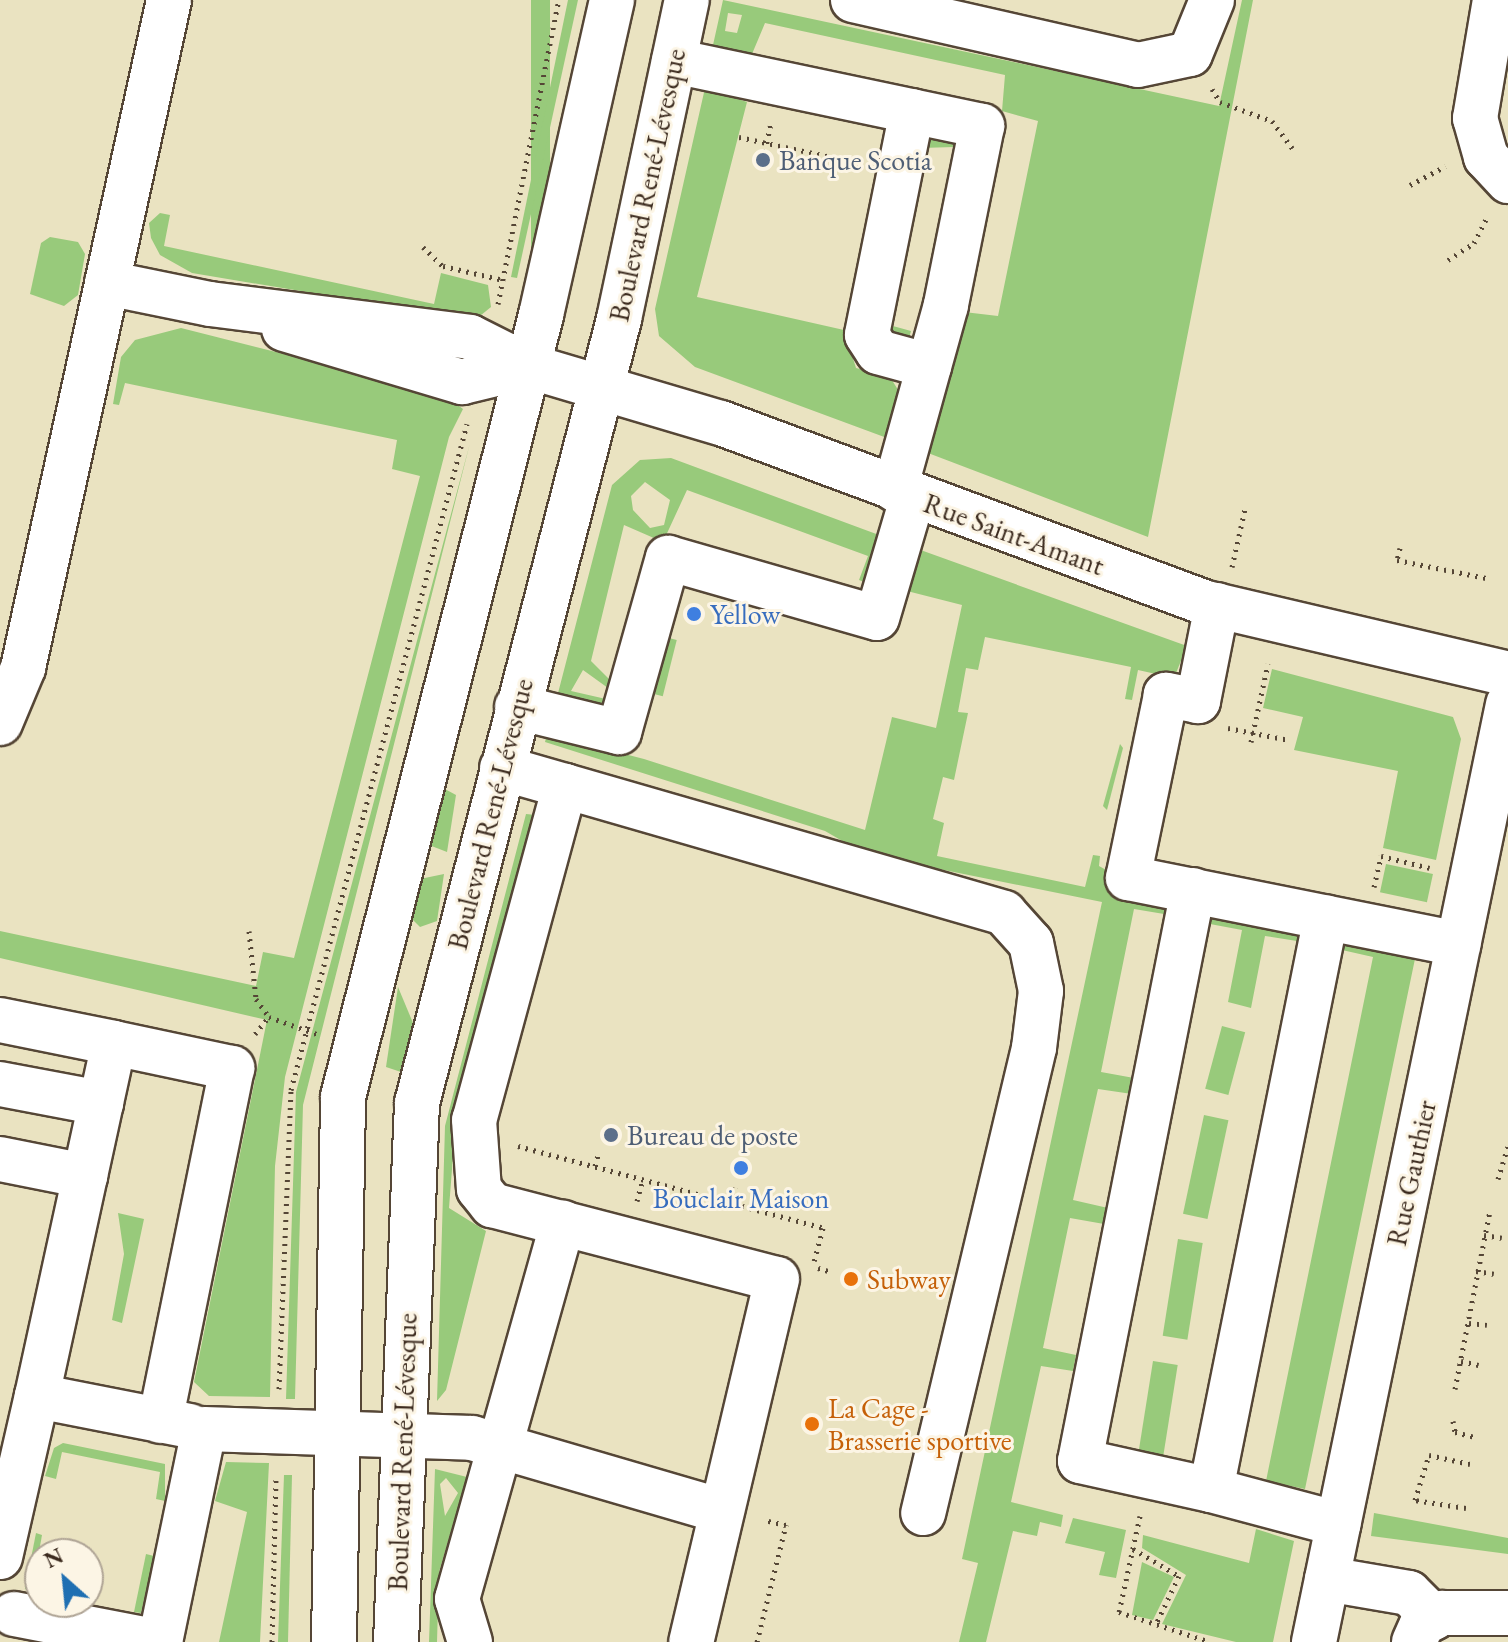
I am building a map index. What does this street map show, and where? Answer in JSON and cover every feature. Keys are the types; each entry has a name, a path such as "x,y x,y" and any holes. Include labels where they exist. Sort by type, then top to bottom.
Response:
{"main road":[{"path":"0,723 23,668 169,0"},
{"path":"334,1642 346,1075 528,366 612,0"},
{"name":"Boulevard René-Lévesque","path":"396,1642 414,1124 517,707 601,386 687,0"},
{"path":"853,0 918,7 1138,65 1190,54 1212,0"},
{"path":"1495,0 1475,118 1486,157 1507,180"},
{"path":"517,707 619,732 668,558 877,618 982,126 674,61"},
{"path":"912,111 867,335 878,352 929,366"},
{"path":"107,283 210,304 462,382 528,366"},
{"name":"Rue Saint-Amant","path":"528,366 601,386 904,492 1508,674"},
{"path":"1225,587 1198,701 1166,695 1128,878 1458,944"},
{"name":"Rue Gauthier","path":"1314,1642 1508,704"},
{"path":"502,768 1004,913 1031,943 1041,991 1034,1048 923,1513"},
{"path":"565,786 471,1151 485,1199 563,1223 777,1279 691,1642"},
{"path":"1193,890 1080,1461 1211,1490 1339,1524"},
{"path":"1211,1490 1326,917"},
{"path":"0,1020 232,1068 160,1421"},
{"path":"0,1557 114,1043"},
{"path":"0,1084 101,1103"},
{"path":"0,1159 85,1176"},
{"path":"470,1642 457,1599 563,1223"},
{"path":"37,1396 204,1429 403,1435 501,1445 722,1511"},
{"path":"7,1623 160,1642 204,1429"},
{"path":"1327,1579 1409,1593 1424,1630 1465,1609 1508,1613"}],"path":[{"path":"500,306 500,280 559,0"},
{"path":"1190,54 1220,102 1272,121 1292,148"},
{"path":"739,137 872,166"},
{"path":"765,151 767,143"},
{"path":"1448,260 1474,243 1507,180"},
{"path":"423,247 443,266 510,282"},
{"path":"1225,587 1245,509"},
{"path":"1400,548 1397,560 1486,578"},
{"path":"1251,742 1268,664"},
{"path":"1253,733 1289,740"},
{"path":"1374,889 1381,856 1439,870"},
{"path":"249,931 250,986 269,1017 326,1037"},
{"path":"1498,1179 1508,1146"},
{"path":"595,1166 599,1152"},
{"path":"731,1203 735,1187"},
{"path":"1455,1389 1490,1210"},
{"path":"1484,1235 1502,1238"},
{"path":"813,1267 832,1272"},
{"path":"1476,1271 1494,1274"},
{"path":"1469,1323 1487,1325"},
{"path":"1461,1361 1479,1365"},
{"path":"1453,1421 1455,1432 1475,1437"},
{"path":"1466,1508 1415,1500 1429,1455 1470,1464"},
{"path":"272,1642 276,1464"},
{"path":"1143,1502 1119,1612 1157,1622"},
{"path":"1133,1549 1179,1576 1157,1622 1159,1630 1210,1642"}],"green space":[{"path":"531,0 550,0 550,273 531,273"},
{"path":"568,0 578,0 517,278 511,277"},
{"path":"723,0 1219,106 1242,0 1253,0 1148,537 928,453 964,312 998,316 1038,121 1002,111 1005,75 765,23 752,54 713,45","holes":["728,13 742,15 737,33 725,31"]},
{"path":"705,88 747,102 697,297 844,330 856,368 890,377 900,393 887,438 695,367 659,336 655,309"},
{"path":"928,133 950,138 954,147 921,148 882,323 911,331 909,338 881,331 877,322 915,144"},
{"path":"160,213 170,215 164,246 434,304 441,273 488,285 491,307 475,320 192,273 160,255 151,238 149,223"},
{"path":"50,237 78,242 85,254 78,295 64,306 30,294 41,243"},
{"path":"181,328 443,394 463,409 449,437 285,1077 275,1166 270,1397 209,1396 194,1382 267,1020 0,958 0,931 256,986 263,952 294,958 420,476 392,469 397,440 125,383 119,405 113,404 121,357 135,340"},
{"path":"470,443 303,1105 295,1399 286,1399 296,1092"},
{"path":"671,458 879,535 867,583 859,580 868,556 687,490 663,542 624,525 591,661 618,688 610,708 557,697 612,485 640,460","holes":["645,482 670,500 664,525 650,528 633,510 631,496","583,670 608,688 606,699 571,691"]},
{"path":"915,548 1187,646 1174,678 1138,670 1132,700 1125,699 1131,667 985,637 978,670 966,668 958,712 968,713 954,780 943,777 933,819 944,823 937,856 1085,887 1093,855 1100,856 1099,866 1166,903 1164,914 1134,909 1101,1072 1134,1078 1132,1094 1098,1089 1073,1200 1108,1208 1104,1224 1070,1218 1043,1348 1076,1355 1073,1371 1041,1366 1011,1502 1063,1515 1061,1527 1040,1522 1037,1536 1013,1531 986,1642 959,1642 978,1563 962,1559 1102,902 865,854 825,831 545,742 547,734 644,759 865,830 892,717 936,728 962,605 907,591"},
{"path":"669,638 677,640 663,696 655,694"},
{"path":"1272,669 1453,717 1461,739 1436,860 1383,848 1398,771 1294,750 1303,717 1263,708"},
{"path":"1120,744 1123,748 1107,810 1103,806"},
{"path":"443,788 456,795 447,852 429,845"},
{"path":"526,814 536,815 456,1117 449,1208 486,1231 446,1390 437,1401 445,1126"},
{"path":"1386,864 1433,874 1427,902 1380,892"},
{"path":"444,874 437,921 420,927 411,918 420,879"},
{"path":"1213,912 1300,929 1297,941 1265,936 1251,1008 1228,1002 1242,930 1210,924"},
{"path":"1346,939 1416,954 1305,1489 1266,1481 1373,957 1342,950"},
{"path":"398,987 413,1023 401,1072 386,1067"},
{"path":"1222,1026 1245,1032 1228,1095 1205,1089"},
{"path":"1204,1115 1228,1120 1207,1219 1183,1214"},
{"path":"118,1213 144,1219 122,1323 112,1320 124,1254"},
{"path":"1178,1239 1203,1243 1187,1340 1163,1336"},
{"path":"1153,1361 1178,1365 1163,1457 1138,1453"},
{"path":"63,1443 165,1464 165,1501 156,1499 160,1472 62,1452 56,1479 45,1476 54,1448"},
{"path":"226,1462 269,1463 260,1642 219,1642 247,1512 215,1501"},
{"path":"435,1469 467,1477 439,1572 437,1642 429,1642","holes":["446,1478 458,1493 445,1516 440,1484"]},
{"path":"284,1475 292,1475 288,1642 278,1642"},
{"path":"1374,1513 1508,1538 1508,1554 1371,1536"},
{"path":"1073,1518 1126,1530 1116,1578 1099,1575 1105,1552 1065,1543"},
{"path":"1256,1529 1294,1541 1273,1642 1236,1642 1162,1624 1186,1575 1142,1548 1143,1535 1249,1563"},
{"path":"146,1554 154,1556 141,1613 134,1612"},
{"path":"1142,1562 1174,1577 1153,1620 1132,1615"}],"place":[{"name":"Banque Scotia","path":"763,160"},
{"name":"Yellow","path":"694,614"},
{"name":"Bureau de poste","path":"611,1135"},
{"name":"Bouclair Maison","path":"741,1168"},
{"name":"Subway","path":"851,1279"},
{"name":"La Cage - Brasserie sportive","path":"812,1424"}]}
